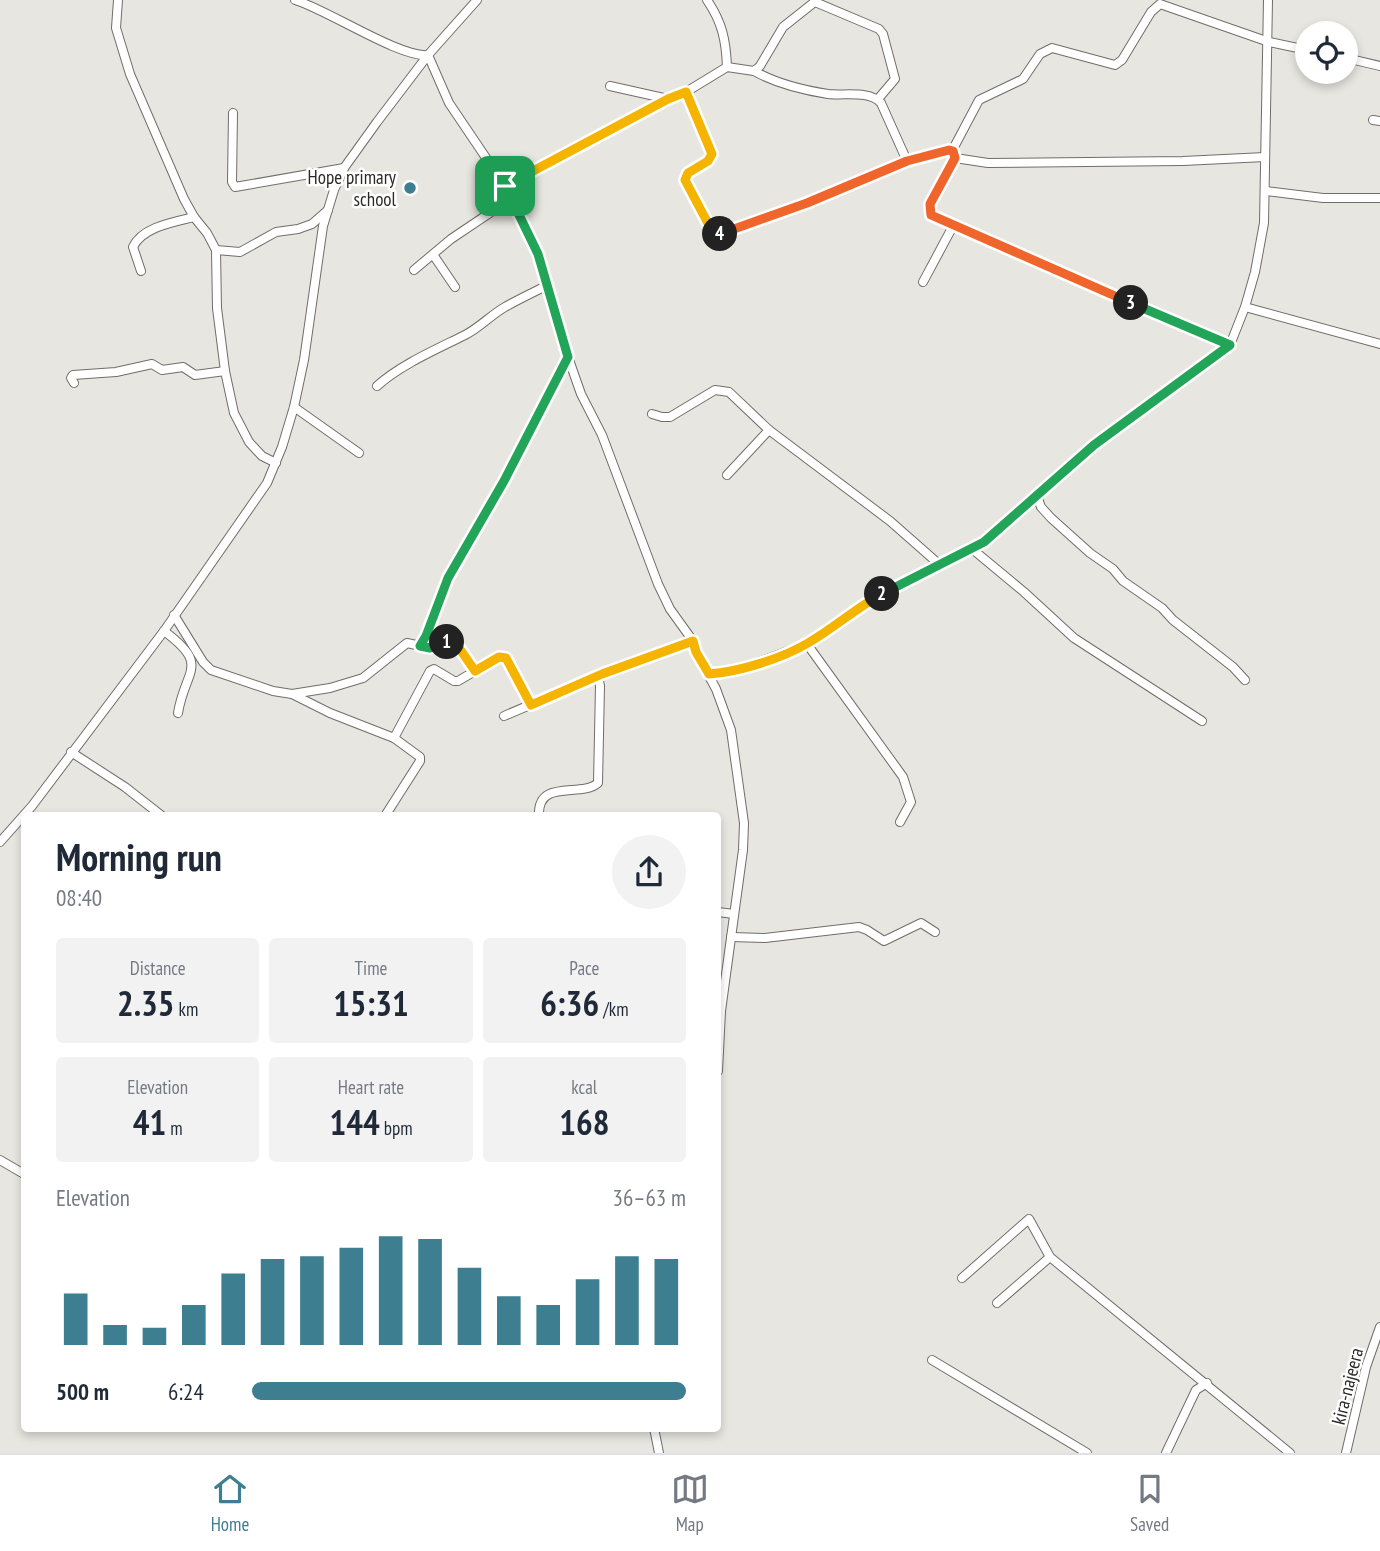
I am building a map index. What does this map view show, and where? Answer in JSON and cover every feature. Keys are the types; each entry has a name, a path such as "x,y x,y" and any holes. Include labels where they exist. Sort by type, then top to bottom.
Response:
{"street":[{"path":"118,0 116,28 130,74 194,217 216,250 217,308 225,371 234,413 244,434 262,456 276,463"},
{"path":"295,0 330,14 400,49 420,56 428,55"},
{"path":"27,812 164,631 251,509 276,463 294,407 304,360 323,226 344,169 428,55 477,0"},
{"path":"707,0 722,25 726,39 727,67"},
{"path":"709,674 738,670 807,644 863,604 984,542 1094,445 1230,345 1245,307 1259,256 1266,191 1268,0"},
{"path":"754,71 760,66 783,27 816,1 883,34 895,79 878,99"},
{"path":"1230,345 953,226 936,218 929,210 979,100 1023,79 1045,50 1052,48 1115,65 1122,60 1151,12 1160,4 1269,42 1295,47"},
{"path":"428,55 449,103 505,186 538,254 568,357 602,435 658,584 670,609 693,641 731,730 744,823 721,1011"},
{"path":"1358,61 1380,66"},
{"path":"505,186 686,92 727,67 754,71 778,83 797,88 878,99 907,161"},
{"path":"610,86 668,99"},
{"path":"686,92 712,154 708,161 688,173 685,180 711,229 716,233 726,233 795,208 907,161 946,149 954,154 988,163 1183,161 1265,157"},
{"path":"233,113 232,182 235,187 344,169"},
{"path":"1266,191 1323,198 1380,198"},
{"path":"414,270 451,239 512,198"},
{"path":"216,250 240,252 276,232 298,229 312,223 328,209"},
{"path":"141,271 133,247 136,240 154,229 194,217"},
{"path":"923,282 953,226"},
{"path":"433,256 455,287"},
{"path":"377,386 391,373 465,335 505,307 548,285"},
{"path":"1245,307 1380,344"},
{"path":"420,646 448,578 504,481 568,357"},
{"path":"74,383 71,378 73,375 116,372 152,364 162,370 183,367 195,375 225,371"},
{"path":"652,414 662,418 670,417 715,390 729,392 769,430 890,521 940,565"},
{"path":"294,407 359,453"},
{"path":"727,475 769,430"},
{"path":"1037,496 1041,507 1051,518 1090,553 1162,608 1245,680"},
{"path":"971,548 1074,638 1202,722"},
{"path":"174,615 203,662 211,670 273,691 292,694 330,713 394,738 417,753 420,761 388,812"},
{"path":"164,631 188,654 192,668 178,713"},
{"path":"292,694 330,688 363,678 375,671 403,645 410,643 430,648 453,641 475,671"},
{"path":"504,716 598,676 693,641"},
{"path":"807,644 903,777 911,802 900,822"},
{"path":"394,738 430,671 434,669 454,681 463,680 499,657 506,658 531,705"},
{"path":"191,675 211,670"},
{"path":"539,812 545,796 592,787 598,783 598,676"},
{"path":"71,752 125,787 157,812"},
{"path":"0,842 21,818"},
{"path":"721,912 734,914"},
{"path":"731,937 765,938 859,927 884,941 921,923 935,932"},
{"path":"0,1160 21,1172"},
{"path":"962,1278 1029,1219 1051,1257 1290,1453"},
{"path":"997,1303 1051,1257"},
{"name":"kira-najeera","path":"1346,1453 1366,1367 1380,1327"},
{"path":"932,1360 1087,1453"},
{"path":"1166,1453 1196,1390 1207,1383"},
{"path":"655,1432 659,1453"},
{"path":"1346,1453 1353,1453"}],"place":[{"name":"Hope primary school","path":"410,188"}],"route":[{"path":"686,92 712,148 712,154 708,161 688,173 685,180 711,229 720,234 807,203 907,161 946,149 953,151 955,158 930,204 931,215 1230,345 1094,445 984,542 863,604 807,644 753,666 709,674 693,641 602,674 531,705 509,661 503,656 475,671 453,641 430,648 420,646 448,578 504,481 568,357 538,254 505,186 686,92"}]}
